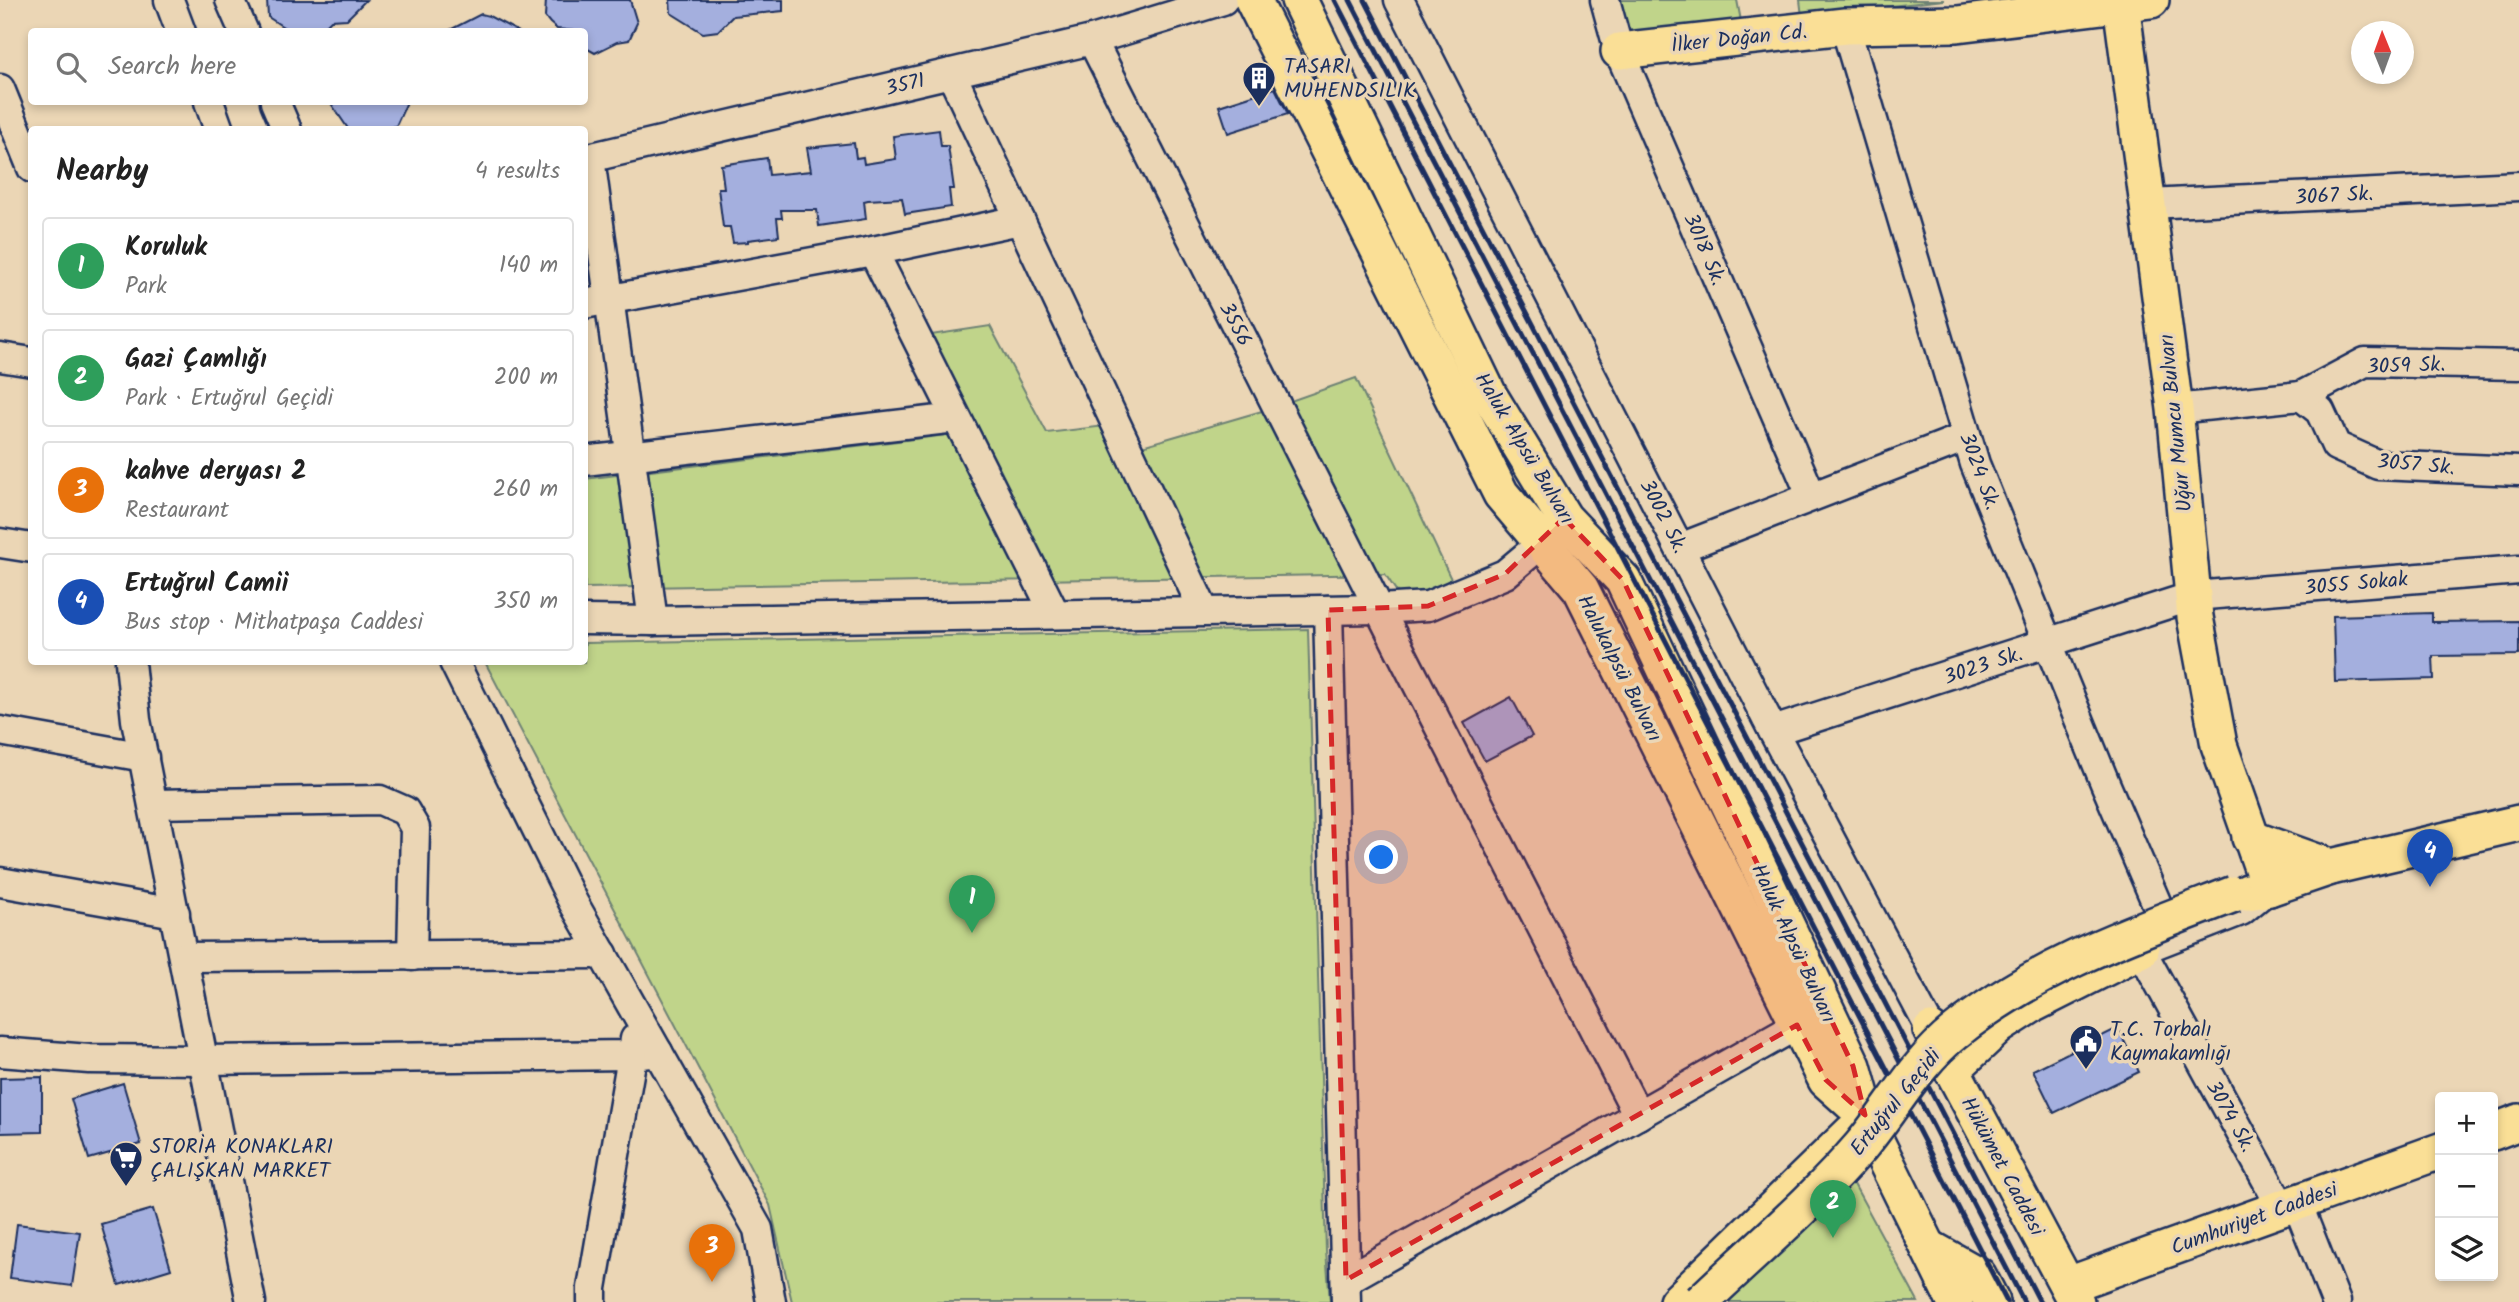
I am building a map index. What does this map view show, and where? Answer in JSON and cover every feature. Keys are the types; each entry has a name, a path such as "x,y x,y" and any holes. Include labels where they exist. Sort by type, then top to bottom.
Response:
{"main road":[{"name":"Halukalpsü Bulvarı","path":"1253,0 1501,494 1553,531 1826,1080 1865,1115"},
{"name":"Haluk Alpsü Bulvarı","path":"1299,0 1553,531 1623,580 1853,1066 1865,1115"},
{"name":"İlker Doğan Cd.","path":"1619,51 1845,26 1958,23 2130,1"},
{"name":"Uğur Mumcu Bulvarı","path":"2130,1 2149,204 2175,410 2193,596 2219,745 2269,888"},
{"name":"Ertuğrul Geçidi","path":"1701,1302 1862,1145 1916,1069 1961,1027 1989,1006 2033,980 2134,933 2234,894 2269,888 2331,867 2519,823"},
{"path":"2250,838 2331,867"},
{"path":"1952,1070 1998,1026 2030,1006 2141,950"},
{"name":"Hükümet Caddesi","path":"1931,1030 2072,1294"},
{"path":"1677,1302 1848,1139 1865,1115 1955,1302"},
{"path":"2498,1130 2519,1122"},
{"name":"Cumhuriyet Caddesi","path":"2072,1294 2289,1205 2435,1153"},
{"path":"1928,1247 1978,1275 1992,1302"}],"street":[{"path":"169,0 180,28"},
{"path":"230,0 242,28"},
{"name":"3571","path":"588,158 1092,40 1223,0"},
{"name":"3002 Sk.","path":"1399,0 1773,731 1931,1030"},
{"name":"3018 Sk.","path":"1605,0 1619,51 1811,495"},
{"name":"3024 Sk.","path":"1845,26 1975,464 2156,902"},
{"name":"3556","path":"1092,40 1638,1115"},
{"path":"951,73 1204,611"},
{"path":"0,89 28,158"},
{"path":"210,105 218,126"},
{"path":"276,105 285,126"},
{"path":"588,172 597,302 631,455 653,621"},
{"name":"3067 Sk.","path":"2149,204 2519,186"},
{"path":"597,302 873,251 1020,220"},
{"path":"873,251 1055,614"},
{"path":"0,357 28,361"},
{"name":"3059 Sk.","path":"2175,410 2301,396 2365,362 2519,365"},
{"name":"3057 Sk.","path":"2301,396 2320,411 2336,446 2378,465 2519,471"},
{"path":"588,460 956,418"},
{"path":"1680,548 1966,437"},
{"path":"588,620 1328,610 1428,606 1505,573 1553,531"},
{"path":"0,543 28,547"},
{"name":"3055 Sokak","path":"2193,596 2519,570"},
{"name":"3023 Sk.","path":"1773,731 2193,596"},
{"path":"1328,610 1346,1291 1638,1115 1797,1025"},
{"path":"130,665 136,720 251,1302"},
{"path":"136,720 148,665"},
{"path":"455,665 573,902 638,1017 645,1054 758,1229 771,1302"},
{"path":"0,731 144,757"},
{"path":"153,804 380,800 405,811 415,828 412,956"},
{"path":"0,882 175,913"},
{"path":"2141,950 2241,911 2269,888"},
{"name":"3074 Sk.","path":"2141,950 2289,1205 2336,1302"},
{"path":"184,957 603,954"},
{"path":"0,1052 89,1059 205,1060 645,1054"},
{"path":"592,1302 592,1288 645,1054"}],"highlighted area":[{"path":"1564,518 1623,580 1853,1066 1865,1115 1826,1080 1797,1025 1346,1280 1328,610 1428,606 1505,574"}],"green space":[{"path":"1613,0 1737,0 1741,21 1621,36"},
{"path":"1800,0 1944,0 1802,16"},
{"path":"990,326 1047,433 1105,426 1118,453 1262,411 1356,378 1451,579 1416,599 1399,595 1385,574 588,588 588,479 980,431 931,335"},
{"path":"1308,629 1326,1251 1330,1302 792,1302 770,1205 487,665 588,665 588,643"},
{"path":"1849,1175 1918,1302 1714,1302"}],"building":[{"path":"267,0 366,0 347,19 331,20 323,28 285,28 268,17"},
{"path":"546,0 630,0 637,23 629,40 617,42 595,53 588,49 588,28 556,28 545,17"},
{"path":"670,0 783,0 783,11 733,16 718,31 703,33 671,13"},
{"path":"481,14 512,28 454,28"},
{"name":"TASARI MUHENDSILIK","path":"1275,88 1288,114 1228,133 1219,106"},
{"path":"332,105 406,105 396,126 346,126"},
{"path":"939,130 941,146 948,146 954,189 949,189 951,207 905,214 902,198 868,200 864,201 866,219 819,226 817,210 781,210 782,218 777,218 779,236 748,242 733,243 730,227 723,227 718,188 724,188 721,165 767,158 769,175 811,171 807,148 854,143 856,158 863,157 864,164 896,159 893,136"},
{"path":"2432,613 2432,622 2519,621 2519,655 2433,656 2434,679 2335,682 2333,616"},
{"path":"1511,697 1532,736 1485,761 1464,723"},
{"name":"T.C. Torbalı Kaymakamlığı","path":"2118,1028 2139,1072 2054,1113 2033,1070"},
{"path":"42,1077 42,1132 0,1133 0,1078"},
{"path":"123,1083 141,1144 89,1159 71,1099"},
{"path":"153,1209 171,1269 119,1285 101,1224"},
{"path":"17,1224 80,1232 72,1286 10,1278"}],"railway":[{"path":"1335,0 2007,1302"},
{"path":"1350,0 2024,1302"},
{"path":"1365,0 2040,1302"}],"place":[{"name":"TASARI MUHENDSILIK","path":"1259,108"},
{"name":"Ertuğrul Camii","path":"2430,887"},
{"name":"Koruluk","path":"972,933"},
{"name":"T.C. Torbalı Kaymakamlığı","path":"2086,1071"},
{"name":"STORİA KONAKLARI ÇALIŞKAN MARKET","path":"126,1188"},
{"name":"Gazi Çamlığı","path":"1833,1238"},
{"name":"kahve deryası 2","path":"712,1282"}]}
